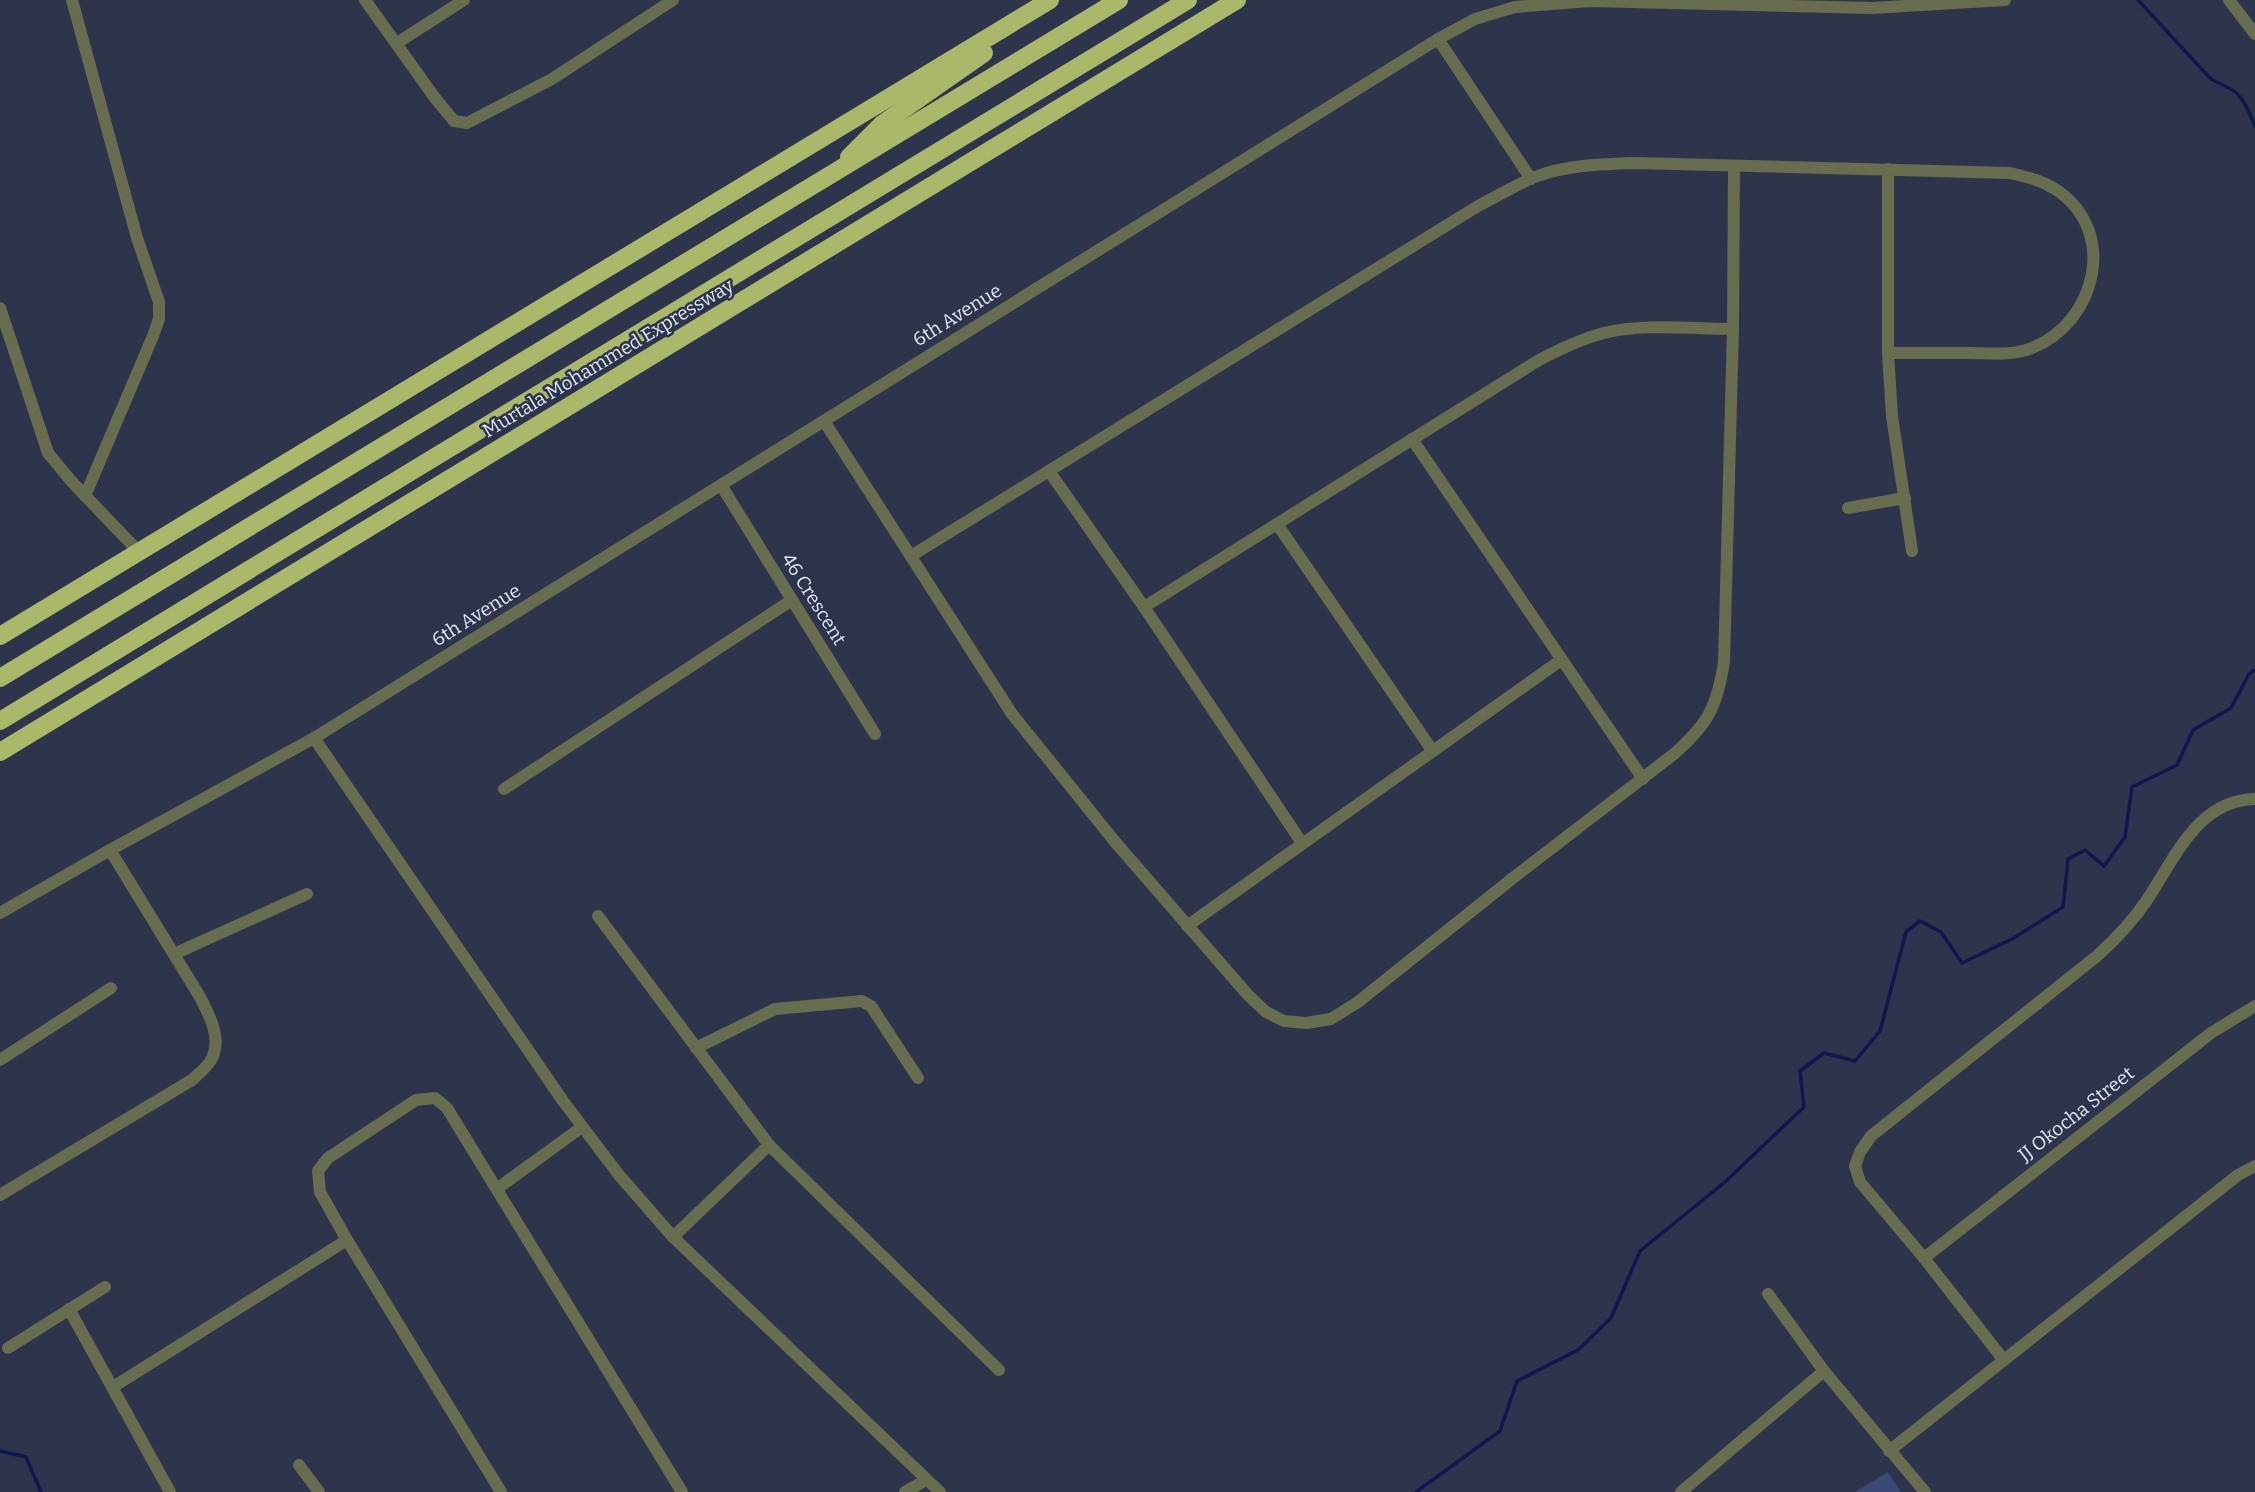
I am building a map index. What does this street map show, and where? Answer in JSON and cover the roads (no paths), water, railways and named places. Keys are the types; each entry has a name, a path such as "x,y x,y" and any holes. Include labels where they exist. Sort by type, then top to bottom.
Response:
{"highway":[{"path":"0,678 1119,0"},
{"name":"Murtala Mohammed Expressway","path":"0,720 1188,0"},
{"name":"Murtala Mohammed Expressway","path":"0,752 1237,0"},
{"path":"830,176 881,125 980,56 1046,3"},
{"path":"0,636 1046,3"},
{"path":"900,175 1006,141"}],"street":[{"path":"72,0 137,238 159,302 159,319 153,336 85,496"},
{"path":"365,0 435,99 454,121 467,122 552,79 673,0"},
{"path":"397,43 464,0"},
{"name":"6th Avenue","path":"0,913 314,738 1438,39 1475,19 1515,7 1591,1 1872,4 2006,0"},
{"path":"2229,0 2255,34"},
{"path":"1438,39 1531,179"},
{"path":"911,556 1478,206 1531,179 1558,170 1589,164 1635,163 2010,173 2033,178 2045,184 2075,207 2092,246 2093,271 2087,295 2073,319 2055,337 2030,349 2006,353 1888,353"},
{"path":"824,421 1012,714 1186,926 1266,1012 1284,1021 1306,1023 1331,1018 1368,994 1643,779 1698,733 1712,712 1724,662 1733,329 1734,166"},
{"path":"1888,169 1888,353 1892,416 1912,551"},
{"path":"0,308 48,453 139,552"},
{"path":"1144,607 1539,360 1572,343 1633,328 1733,329"},
{"path":"1412,439 1643,779"},
{"path":"1049,471 1302,843"},
{"name":"46 Crescent","path":"721,485 875,734"},
{"path":"1848,508 1905,498"},
{"path":"1277,523 1432,750"},
{"path":"503,789 792,600"},
{"path":"1186,926 1562,660"},
{"path":"314,738 582,1127 626,1184 673,1237 940,1492"},
{"path":"2003,1359 1860,1182 1855,1166 1860,1152 1871,1136 2097,956 2123,932 2197,824 2220,807 2255,799"},
{"path":"0,1195 192,1080 212,1059 215,1034 210,1017 110,850"},
{"path":"174,954 307,894"},
{"path":"598,916 769,1145 999,1370"},
{"path":"0,1060 111,988"},
{"path":"696,1048 775,1009 862,1001 871,1006 918,1078"},
{"name":"JJ Okocha Street","path":"1924,1258 2211,1033 2255,1006"},
{"path":"501,1492 320,1192 318,1171 328,1157 416,1100 435,1098 447,1108 682,1492"},
{"path":"498,1188 582,1127"},
{"path":"673,1237 769,1145"},
{"path":"1889,1451 2238,1175 2255,1166"},
{"path":"113,1387 347,1240"},
{"path":"8,1348 105,1287"},
{"path":"1768,1294 1824,1371 1925,1492"},
{"path":"69,1309 170,1492"},
{"path":"1681,1492 1824,1371"},
{"path":"299,1465 319,1492"},
{"path":"905,1492 926,1480"}],"waterway":[{"path":"2138,0 2209,77 2238,95 2255,126"},
{"path":"1416,1492 1500,1431 1517,1381 1578,1350 1611,1318 1640,1251 1725,1182 1804,1107 1800,1071 1824,1053 1855,1061 1880,1031 1906,932 1920,921 1941,932 1962,963 2012,939 2063,907 2068,859 2085,850 2104,866 2125,837 2132,787 2177,765 2193,730 2231,708 2249,674 2255,670"},
{"path":"0,1451 26,1457 41,1492"}]}
